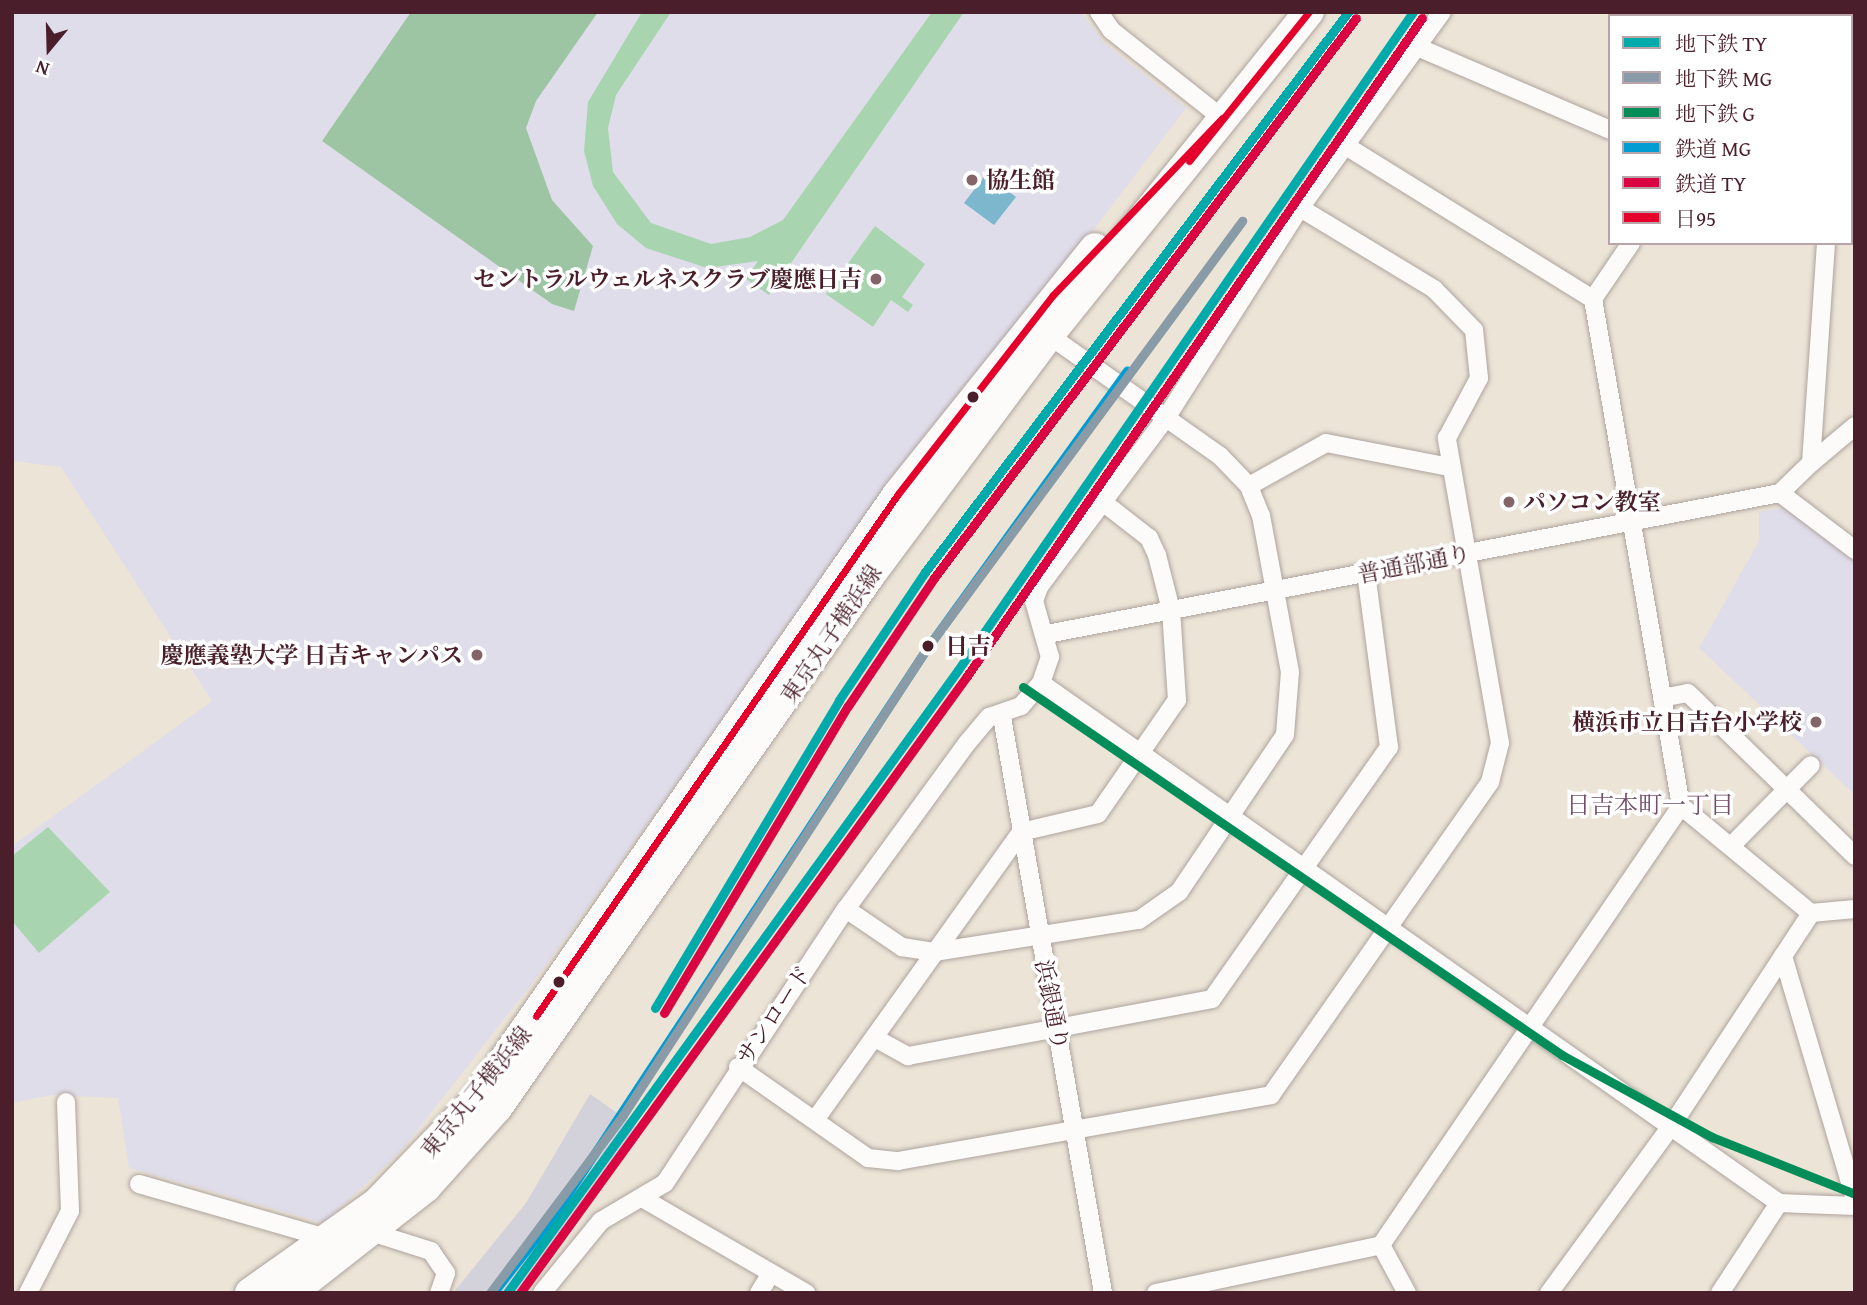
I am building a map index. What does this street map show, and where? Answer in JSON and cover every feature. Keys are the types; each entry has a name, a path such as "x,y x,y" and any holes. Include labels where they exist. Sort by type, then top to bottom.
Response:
{"main road":[{"name":"東京丸子横浜線","path":"250,1293 329,1240 409,1173 490,1083 898,494 1222,118 1309,12"},
{"name":"東京丸子横浜線","path":"292,1293 374,1233 443,1171 497,1108 1040,329"}],"street":[{"path":"1099,12 1111,30 1222,118"},
{"path":"1442,12 1300,208 1166,418 1039,587 1034,601 1047,634 1049,657 1041,683 1525,1028 1672,1125 1779,1203 1855,1206"},
{"path":"1415,46 1608,129"},
{"path":"1346,146 1593,299"},
{"path":"738,1067 869,1158 898,1161 1271,1095 1490,782 1500,743 1448,467 1447,438 1479,379 1474,330 1434,289 1300,208"},
{"path":"1630,245 1593,299 1681,806 1732,845 1811,913 1855,909"},
{"path":"1811,463 1826,245"},
{"path":"846,909 902,947 934,953 1139,920 1179,892 1282,744 1292,711 1274,590 1249,485 1166,418 1148,408 1040,329"},
{"path":"1855,426 1780,493 1855,550"},
{"path":"1249,485 1326,443 1448,467"},
{"name":"普通部通り","path":"1047,634 1780,493"},
{"path":"814,1120 1021,832 1098,814 1180,690 1171,610 1149,538 1103,502"},
{"path":"874,1038 908,1056 1212,999 1389,747 1366,573"},
{"name":"サンロード","path":"542,1293 601,1221 665,1182 738,1067 846,909 995,717 1041,683"},
{"path":"1662,698 1688,694 1855,856"},
{"name":"浜銀通り","path":"995,717 1021,832 1103,1293"},
{"path":"1732,845 1811,765"},
{"path":"1156,1293 1381,1245 1525,1028 1681,806"},
{"path":"1549,1293 1672,1125 1811,913"},
{"path":"1783,956 1855,1199"},
{"path":"28,1293 71,1211 66,1102"},
{"path":"139,1184 329,1240"},
{"path":"642,1198 806,1293"},
{"path":"1720,1293 1779,1203"},
{"path":"374,1233 431,1251 442,1261 439,1293"},
{"path":"1381,1245 1407,1293"},
{"path":"759,1293 771,1273"}],"shaded area":[{"name":"慶應義塾大学 日吉キャンパス","path":"12,12 1081,12 1103,42 1186,108 730,709 544,968 402,1150 324,1223 129,1168 118,1098 52,1095 12,1103 12,846 212,701 61,467 12,461"},
{"name":"横浜市立日吉台小学校","path":"1787,507 1855,561 1855,795 1699,648 1759,541 1759,512"},
{"path":"590,1094 643,1131 517,1293 453,1293 526,1203"}],"green space":[{"path":"411,12 598,12 536,101 526,128 552,200 593,246 574,311 552,304 322,141"},
{"path":"642,12 671,12 616,95 608,128 613,172 651,223 711,244 750,237 783,220 932,12 964,12 769,295 746,279 758,261 707,268 646,248 617,224 593,186 584,151 588,102"},
{"name":"セントラルウェルネスクラブ慶應日吉","path":"875,226 925,264 902,297 913,305 908,312 891,300 873,327 826,294"},
{"path":"48,827 110,892 39,953 12,921 12,856"}],"water":[{"path":"986,174 1016,197 994,225 964,203"}],"metro line":[{"name":"TY","path":"655,1008 839,700 925,572 1348,12"},
{"name":"TY","path":"507,1293 958,670 1413,12"},
{"name":"MG","path":"490,1293 623,1115 927,648 1242,221"},
{"name":"G","path":"1023,687 1562,1055 1712,1137 1855,1194"}],"rail line":[{"name":"TY","path":"664,1013 848,706 934,578 1356,18"},
{"name":"TY","path":"520,1293 967,676 1422,18"},
{"name":"MG","path":"493,1293 554,1215 927,648 1127,371"}],"transit line":[{"name":"日95","path":"1189,161 1309,12"},
{"name":"日95","path":"536,1016 898,494 1053,295 1222,118"}],"place":[{"name":"協生館","path":"972,180"},
{"name":"セントラルウェルネスクラブ慶應日吉","path":"876,279"},
{"name":"パソコン教室","path":"1509,502"},
{"name":"日吉","path":"928,646"},
{"name":"慶應義塾大学 日吉キャンパス","path":"477,655"},
{"name":"横浜市立日吉台小学校","path":"1816,722"}],"district":[{"name":"日吉本町一丁目","path":"1650,805"}]}
